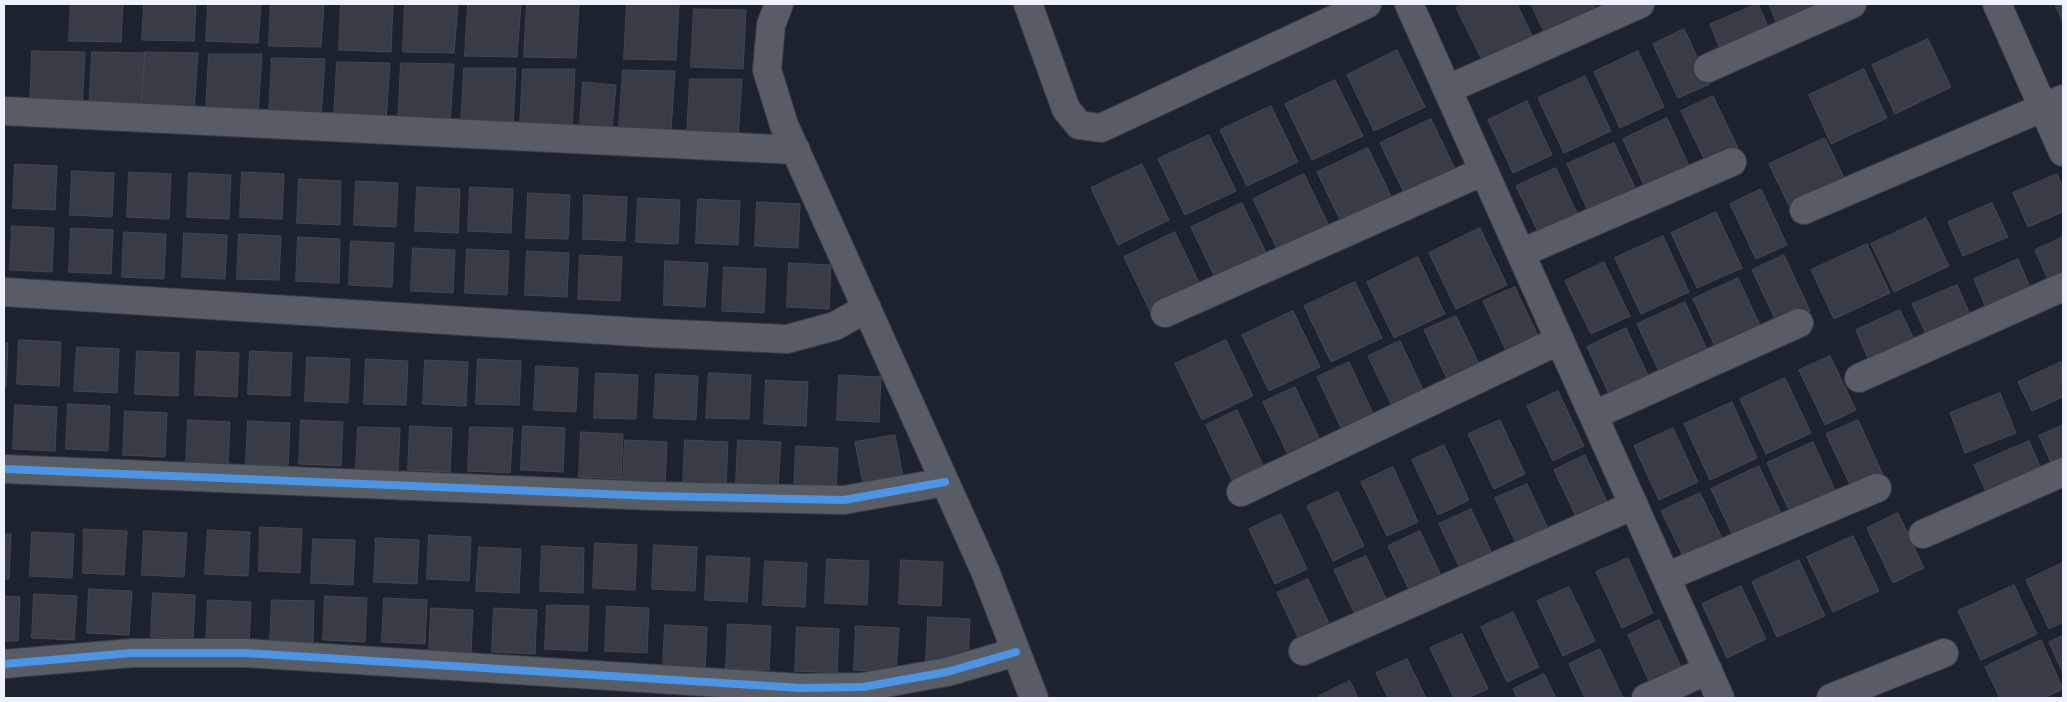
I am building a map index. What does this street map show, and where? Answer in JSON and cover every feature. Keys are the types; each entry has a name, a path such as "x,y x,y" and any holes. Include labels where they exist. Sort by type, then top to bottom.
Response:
{"street":[{"path":"779,4 771,25 767,70 784,125 985,571 1034,698"},
{"path":"1028,4 1066,109 1079,125 1101,128 1367,4"},
{"path":"1410,4 1720,698"},
{"path":"1448,89 1640,4"},
{"path":"1708,68 1852,4"},
{"path":"1998,4 2053,103 2063,152"},
{"path":"1804,210 2053,103"},
{"path":"4,111 796,150"},
{"path":"1521,252 1732,162"},
{"path":"1166,313 1484,171"},
{"path":"1859,378 2063,286"},
{"path":"4,292 652,333 787,339 835,326 866,308"},
{"path":"1594,415 1800,323"},
{"path":"1241,492 1560,340"},
{"path":"4,469 653,496 834,500 945,482"},
{"path":"1923,534 2063,472"},
{"path":"1666,577 1877,488"},
{"path":"1303,651 1634,505"},
{"path":"4,664 132,653 246,653 801,688 863,687 947,672 1016,652"},
{"path":"1831,698 1944,653"},
{"path":"1646,698 1708,670"}],"building":[{"path":"71,4 123,4 121,42 69,41"},
{"path":"144,4 196,4 194,41 142,40"},
{"path":"208,4 261,4 258,43 206,41"},
{"path":"271,4 324,4 321,47 269,46"},
{"path":"341,4 393,4 391,52 339,50"},
{"path":"405,4 458,4 454,53 403,52"},
{"path":"468,4 521,4 517,57 465,56"},
{"path":"527,4 579,4 576,58 524,57"},
{"path":"627,4 679,4 676,60 624,59"},
{"path":"1465,4 1517,4 1534,40 1484,64 1456,8"},
{"path":"1531,4 1593,4 1597,11 1546,35"},
{"path":"1758,4 1769,29 1720,49 1710,24"},
{"path":"1769,4 1826,4 1779,28"},
{"path":"2055,4 2063,4 2063,22"},
{"path":"694,9 746,10 743,69 691,67"},
{"path":"1684,29 1710,84 1678,98 1653,44"},
{"path":"1928,39 1951,87 1895,114 1872,65"},
{"path":"1397,50 1425,107 1374,131 1347,75"},
{"path":"32,51 85,52 82,111 30,110"},
{"path":"1638,51 1664,107 1620,128 1594,72"},
{"path":"92,52 145,53 141,112 89,111"},
{"path":"145,52 198,53 194,112 142,111"},
{"path":"209,54 262,54 258,113 206,112"},
{"path":"272,58 325,59 321,117 269,116"},
{"path":"337,62 390,63 386,121 334,120"},
{"path":"401,63 454,64 450,123 398,122"},
{"path":"464,68 516,68 513,127 461,126"},
{"path":"523,69 575,69 572,128 520,127"},
{"path":"1864,69 1887,118 1831,144 1809,95"},
{"path":"623,70 675,71 671,130 619,128"},
{"path":"1585,76 1611,131 1564,153 1538,98"},
{"path":"690,79 742,79 738,138 687,137"},
{"path":"1335,80 1363,136 1312,160 1285,104"},
{"path":"583,82 616,85 612,128 580,126"},
{"path":"1713,96 1739,150 1707,165 1681,111"},
{"path":"1527,101 1552,155 1513,173 1488,120"},
{"path":"1271,106 1298,162 1247,186 1220,130"},
{"path":"1667,118 1693,174 1648,194 1623,139"},
{"path":"1431,119 1458,175 1407,199 1380,143"},
{"path":"1209,135 1236,191 1185,215 1158,159"},
{"path":"1825,138 1848,186 1792,212 1769,164"},
{"path":"1614,143 1640,198 1592,220 1567,164"},
{"path":"1368,148 1395,204 1344,228 1317,172"},
{"path":"15,164 57,166 55,210 13,208"},
{"path":"1142,164 1169,220 1118,245 1091,188"},
{"path":"1556,168 1581,222 1542,240 1516,186"},
{"path":"72,171 114,173 112,217 70,215"},
{"path":"129,172 171,174 169,219 127,217"},
{"path":"242,172 284,174 282,219 240,217"},
{"path":"189,173 231,175 229,219 187,217"},
{"path":"1304,174 1331,230 1280,255 1253,199"},
{"path":"2057,174 2063,187 2063,212 2028,227 2013,193"},
{"path":"299,179 341,181 340,225 297,223"},
{"path":"356,181 398,183 396,227 354,225"},
{"path":"417,187 460,189 458,233 415,231"},
{"path":"470,187 513,189 511,233 468,231"},
{"path":"1761,189 1787,245 1756,259 1730,204"},
{"path":"528,193 570,195 568,239 526,238"},
{"path":"584,195 627,197 625,241 583,239"},
{"path":"638,198 680,200 678,244 636,242"},
{"path":"698,199 740,201 738,245 696,243"},
{"path":"757,202 800,204 798,248 755,246"},
{"path":"1242,203 1269,259 1218,284 1191,227"},
{"path":"1992,203 2008,237 1963,256 1948,222"},
{"path":"1716,212 1742,268 1697,288 1671,233"},
{"path":"1926,218 1949,266 1894,292 1871,244"},
{"path":"12,226 54,228 52,272 10,270"},
{"path":"71,228 113,230 111,274 69,272"},
{"path":"1480,228 1507,285 1456,309 1429,253"},
{"path":"124,232 166,234 164,279 122,277"},
{"path":"1175,232 1202,289 1151,313 1124,257"},
{"path":"184,233 227,235 225,279 182,277"},
{"path":"239,234 281,236 279,280 237,279"},
{"path":"1663,236 1689,292 1641,314 1615,258"},
{"path":"298,237 340,239 339,283 296,281"},
{"path":"2063,237 2063,278 2050,284 2035,250"},
{"path":"351,241 394,243 392,287 349,285"},
{"path":"1867,244 1890,293 1834,319 1811,270"},
{"path":"413,248 455,250 453,293 411,291"},
{"path":"467,249 509,251 507,295 465,293"},
{"path":"527,251 569,253 567,297 525,295"},
{"path":"580,255 622,257 620,301 578,299"},
{"path":"1784,255 1810,311 1778,325 1752,270"},
{"path":"1418,257 1445,314 1394,338 1367,282"},
{"path":"2018,259 2033,294 1988,313 1974,279"},
{"path":"665,261 708,263 705,307 664,305"},
{"path":"1604,262 1630,316 1591,334 1565,281"},
{"path":"789,263 831,265 829,309 787,307"},
{"path":"724,267 766,269 764,313 722,311"},
{"path":"1738,278 1764,334 1719,355 1693,299"},
{"path":"1355,282 1382,338 1331,362 1304,306"},
{"path":"1957,285 1972,319 1928,338 1912,304"},
{"path":"1515,287 1541,342 1509,357 1483,301"},
{"path":"1685,302 1711,358 1663,380 1637,324"},
{"path":"1900,310 1917,346 1870,363 1856,330"},
{"path":"1293,311 1320,367 1269,391 1242,335"},
{"path":"1456,316 1482,370 1450,385 1424,330"},
{"path":"1626,328 1651,382 1612,400 1587,347"},
{"path":"19,340 61,342 59,386 17,384"},
{"path":"1226,340 1253,396 1202,420 1175,364"},
{"path":"1400,341 1426,396 1394,410 1368,356"},
{"path":"4,343 8,343 6,387 4,386"},
{"path":"77,347 119,349 117,393 74,391"},
{"path":"137,351 179,353 178,396 135,394"},
{"path":"197,351 239,353 237,397 195,395"},
{"path":"250,351 292,353 290,396 248,394"},
{"path":"1830,356 1856,410 1825,425 1799,370"},
{"path":"307,357 350,359 348,403 305,401"},
{"path":"366,359 408,361 406,405 364,404"},
{"path":"478,359 521,361 519,405 476,404"},
{"path":"425,360 468,362 466,406 423,404"},
{"path":"1349,362 1375,418 1343,432 1317,377"},
{"path":"2061,362 2063,397 2032,411 2018,382"},
{"path":"536,366 578,368 576,412 534,410"},
{"path":"596,373 638,375 636,419 594,418"},
{"path":"709,373 751,375 749,419 706,418"},
{"path":"656,374 698,376 696,420 654,418"},
{"path":"839,375 881,377 879,422 837,420"},
{"path":"1785,378 1811,433 1766,454 1740,399"},
{"path":"766,380 808,382 806,426 764,424"},
{"path":"1295,387 1321,442 1289,457 1263,402"},
{"path":"1558,391 1584,446 1553,461 1527,406"},
{"path":"2000,393 2016,433 1965,453 1950,413"},
{"path":"1732,402 1757,458 1710,480 1684,424"},
{"path":"68,404 110,406 108,451 66,449"},
{"path":"15,405 57,407 55,451 13,449"},
{"path":"1237,410 1263,465 1232,480 1206,425"},
{"path":"125,411 167,413 165,457 123,455"},
{"path":"188,420 230,422 228,466 186,464"},
{"path":"301,420 343,422 341,466 299,464"},
{"path":"1500,420 1525,474 1494,489 1468,434"},
{"path":"1858,420 1883,475 1852,489 1826,434"},
{"path":"248,421 290,423 288,466 246,464"},
{"path":"2063,425 2063,467 2055,471 2039,436"},
{"path":"410,426 452,428 450,472 408,470"},
{"path":"523,426 565,428 563,472 521,470"},
{"path":"358,427 400,428 398,473 356,471"},
{"path":"470,427 513,428 510,473 468,471"},
{"path":"1673,428 1698,482 1659,500 1634,446"},
{"path":"581,432 623,434 621,479 579,477"},
{"path":"895,435 904,482 864,490 855,442"},
{"path":"625,440 667,442 665,486 623,484"},
{"path":"685,440 728,442 726,487 683,485"},
{"path":"738,440 781,442 778,486 736,484"},
{"path":"2029,441 2043,473 1988,496 1974,465"},
{"path":"1813,442 1838,497 1793,519 1767,463"},
{"path":"1444,445 1469,500 1438,515 1412,460"},
{"path":"796,446 838,448 836,493 794,491"},
{"path":"1585,455 1611,510 1580,525 1554,470"},
{"path":"1759,466 1785,522 1737,544 1711,489"},
{"path":"1393,467 1418,522 1387,536 1361,482"},
{"path":"1527,484 1553,539 1521,554 1495,498"},
{"path":"1338,492 1364,546 1333,561 1307,506"},
{"path":"1700,493 1726,546 1687,564 1661,511"},
{"path":"1471,509 1497,564 1465,579 1439,524"},
{"path":"1898,513 1924,568 1893,583 1867,528"},
{"path":"1281,514 1307,569 1275,584 1249,529"},
{"path":"260,527 302,529 300,573 259,571"},
{"path":"84,529 127,531 124,575 83,573"},
{"path":"208,530 250,532 248,576 205,574"},
{"path":"144,531 187,533 184,577 142,575"},
{"path":"1420,531 1446,586 1414,600 1388,546"},
{"path":"32,532 74,534 72,578 30,576"},
{"path":"4,534 11,534 9,579 4,579"},
{"path":"429,535 471,537 469,581 427,579"},
{"path":"1853,536 1879,591 1833,612 1807,557"},
{"path":"376,538 419,540 417,584 374,582"},
{"path":"313,539 355,540 353,585 311,583"},
{"path":"595,543 637,545 635,590 593,588"},
{"path":"654,545 697,547 695,591 652,589"},
{"path":"542,546 584,548 583,593 540,591"},
{"path":"479,547 521,549 519,593 476,591"},
{"path":"707,556 750,558 747,602 705,600"},
{"path":"1366,556 1392,611 1360,625 1334,570"},
{"path":"1628,558 1653,613 1622,628 1596,572"},
{"path":"827,559 869,561 867,605 825,603"},
{"path":"901,560 943,562 941,606 899,604"},
{"path":"1799,560 1825,616 1777,637 1752,582"},
{"path":"765,561 807,563 805,607 763,605"},
{"path":"2063,563 2063,622 2049,629 2026,580"},
{"path":"1308,579 1334,634 1303,648 1277,593"},
{"path":"2014,585 2037,634 1981,660 1958,611"},
{"path":"1741,586 1766,639 1727,658 1702,604"},
{"path":"1569,587 1595,641 1563,656 1537,601"},
{"path":"89,589 132,591 129,635 87,633"},
{"path":"153,593 195,595 193,639 151,637"},
{"path":"34,594 77,596 74,640 32,638"},
{"path":"4,596 20,597 18,641 4,641"},
{"path":"325,596 367,598 365,642 323,640"},
{"path":"384,598 427,600 425,644 382,642"},
{"path":"208,600 251,602 249,646 206,644"},
{"path":"272,600 314,601 313,645 270,643"},
{"path":"547,605 589,606 587,651 545,649"},
{"path":"607,606 649,608 647,653 605,651"},
{"path":"431,608 473,610 471,654 429,652"},
{"path":"494,608 537,610 535,654 492,652"},
{"path":"1513,612 1539,667 1507,682 1481,627"},
{"path":"928,617 970,619 968,663 926,661"},
{"path":"1659,620 1685,675 1653,690 1628,635"},
{"path":"728,624 771,626 769,670 726,668"},
{"path":"665,625 707,627 705,670 663,669"},
{"path":"856,626 899,628 896,672 854,670"},
{"path":"797,627 839,629 837,673 795,671"},
{"path":"1462,634 1488,689 1467,698 1454,698 1430,648"},
{"path":"2063,636 2063,673 2049,642"},
{"path":"2041,640 2063,689 2044,698 2000,698 1985,667"},
{"path":"1600,649 1623,698 1585,698 1569,664"},
{"path":"1407,659 1426,698 1388,698 1376,673"},
{"path":"1544,674 1556,698 1517,698 1513,689"},
{"path":"1350,681 1358,698 1320,698 1319,696"}],"cycle path":[{"path":"4,469 653,496 844,500 945,482"},
{"path":"4,664 132,653 246,653 801,688 863,687 947,672 1016,652"}]}
